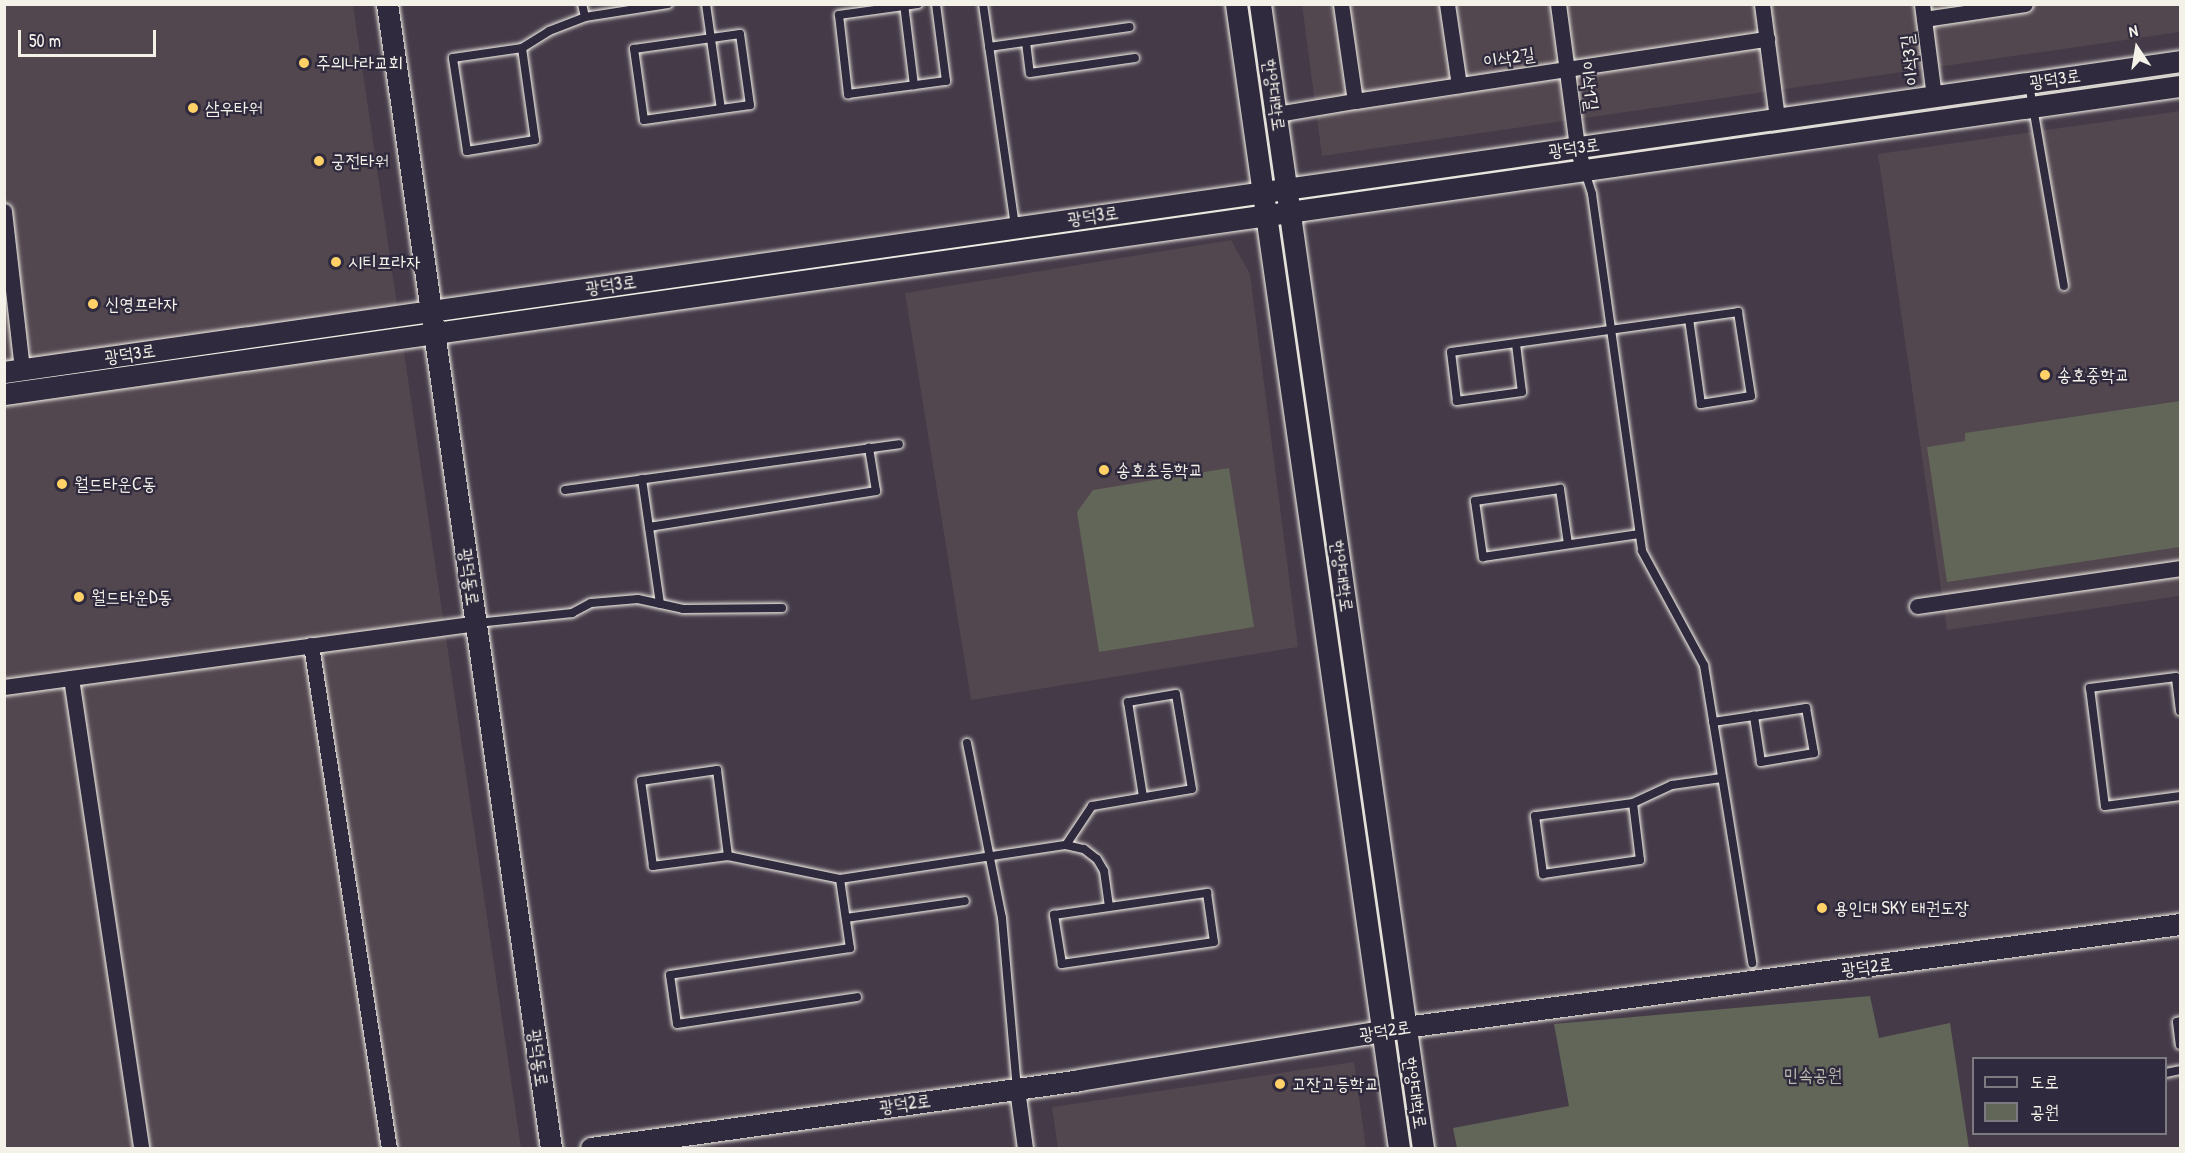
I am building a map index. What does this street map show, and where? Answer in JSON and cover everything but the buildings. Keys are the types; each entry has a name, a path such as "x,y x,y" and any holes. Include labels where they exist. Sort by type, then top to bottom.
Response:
{"street":[{"name":"광덕동로","path":"387,4 551,1149"},
{"name":"한양대학로","path":"1236,4 1399,1149"},
{"name":"한양대학로","path":"1260,4 1292,213 1423,1149"},
{"path":"1341,4 1355,101"},
{"path":"1447,4 1459,86"},
{"name":"이삭1길","path":"1558,4 1577,147 1584,171"},
{"path":"1762,4 1777,118"},
{"name":"이삭3길","path":"1934,96 1923,12 2025,4"},
{"name":"이삭2길","path":"1277,114 1767,39"},
{"name":"광덕3로","path":"13,370 2181,61"},
{"name":"광덕3로","path":"4,394 434,335 2181,86"},
{"path":"4,211 13,370"},
{"path":"1917,606 2181,568"},
{"path":"4,687 475,623"},
{"path":"311,645 389,1149"},
{"path":"71,678 141,1149"},
{"name":"광덕2로","path":"591,1149 1017,1089 1405,1027 2181,924"},
{"path":"1017,1089 1025,1149"}],"lane":[{"path":"582,4 585,17"},
{"path":"522,48 535,140 467,151 453,58 522,48 549,31 585,17 668,4"},
{"path":"706,4 721,109"},
{"path":"918,4 839,15 849,94 946,81 936,4"},
{"path":"983,4 1015,227"},
{"path":"904,5 914,85"},
{"path":"989,47 1130,27"},
{"path":"740,34 750,105 644,120 634,49 711,38 740,34"},
{"path":"1026,42 1030,73 1135,58"},
{"path":"2029,82 2064,286"},
{"path":"1584,171 1592,194 1642,551 1704,665 1752,963"},
{"path":"1516,344 1522,393 1457,401 1451,352 1738,312 1751,396 1701,404 1689,320"},
{"path":"565,490 899,444"},
{"path":"649,527 876,491 869,448"},
{"path":"642,479 660,604"},
{"path":"1568,544 1560,489 1475,501 1483,557 1639,534"},
{"path":"475,623 572,613 591,603 638,599 683,609 782,608"},
{"path":"2181,711 2176,677 2090,688 2106,806 2181,796"},
{"path":"1066,844 1092,806 1192,789 1176,694 1128,702 1143,797"},
{"path":"1713,722 1806,708 1814,753 1761,762 1754,716"},
{"path":"967,743 1002,918 1017,1089"},
{"path":"728,856 717,770 641,780 653,866 728,856 840,879 1066,844 1084,849 1097,859 1104,871 1109,907"},
{"path":"1633,803 1640,860 1543,874 1535,816 1633,803 1672,784 1722,778"},
{"path":"840,879 850,948 670,975 677,1024 857,997"},
{"path":"1207,893 1214,942 1062,964 1054,915 1109,907 1207,893"},
{"path":"846,918 965,901"},
{"path":"2181,1021 2177,1022 2181,1045"}],"shaded area":[{"path":"2180,4 2180,32 1322,156 1302,5"},
{"path":"5,5 353,5 521,1148 5,1148"},
{"name":"송호중학교","path":"2180,111 2180,596 1947,630 1878,154"},
{"name":"송호초등학교","path":"1231,240 1250,274 1298,647 971,700 905,293"},
{"name":"고잔고등학교","path":"1354,1062 1366,1148 1058,1148 1052,1107"}],"green space":[{"path":"2180,401 2180,547 1947,582 1927,447 1965,441 1965,433"},
{"path":"1229,468 1254,627 1099,652 1077,512 1093,490"},
{"name":"민속공원","path":"1870,996 1879,1038 1950,1023 1969,1148 1457,1148 1453,1128 1569,1106 1554,1024"}],"place":[{"name":"주의나라교회","path":"304,63"},
{"name":"삼우타워","path":"193,108"},
{"name":"궁전타워","path":"319,161"},
{"name":"시티프라자","path":"336,262"},
{"name":"신영프라자","path":"93,304"},
{"name":"송호중학교","path":"2045,375"},
{"name":"송호초등학교","path":"1104,470"},
{"name":"월드타운C동","path":"62,484"},
{"name":"월드타운D동","path":"79,597"},
{"name":"용인대 SKY 태권도장","path":"1822,908"},
{"name":"고잔고등학교","path":"1280,1084"}]}
